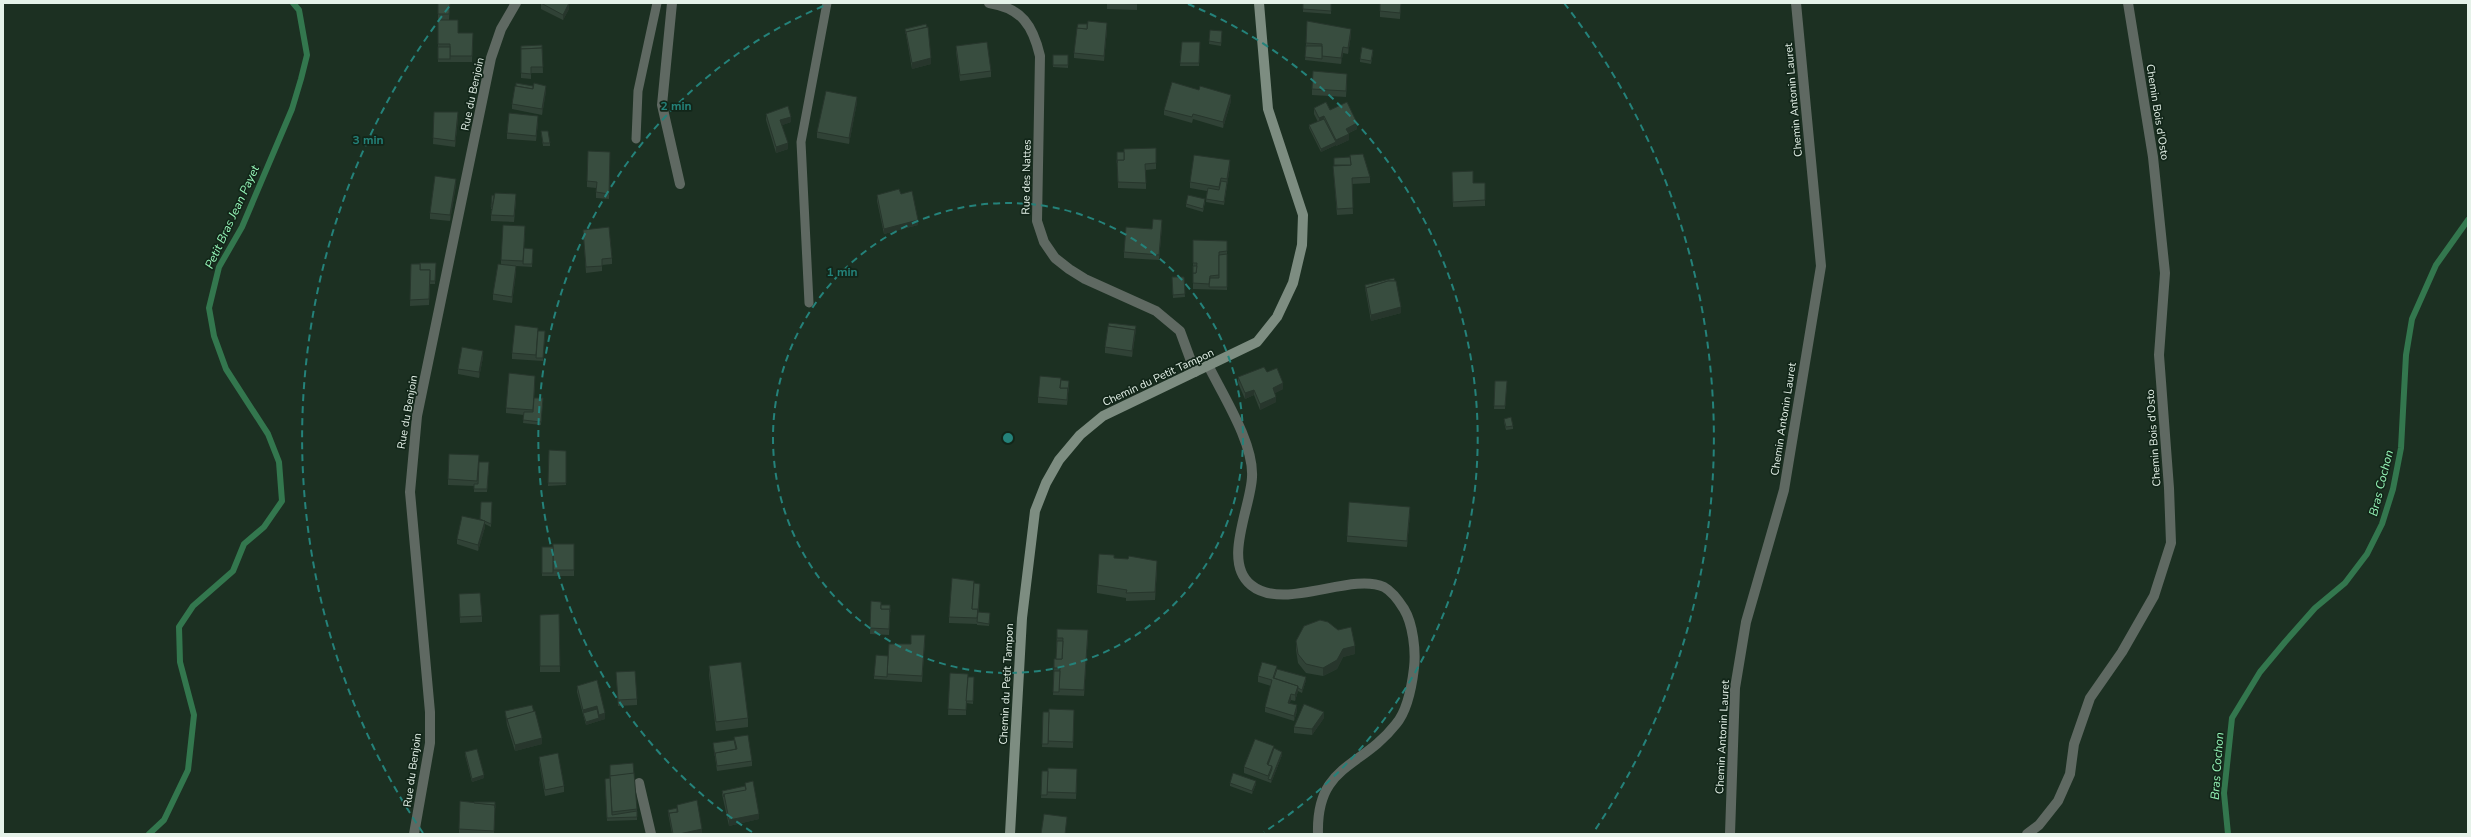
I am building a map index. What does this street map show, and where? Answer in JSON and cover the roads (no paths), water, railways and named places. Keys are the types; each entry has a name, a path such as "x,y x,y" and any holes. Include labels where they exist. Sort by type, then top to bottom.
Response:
{"street":[{"name":"Rue du Benjoin","path":"414,834 430,743 430,712 410,492 412,454 419,408 491,58 501,29 516,3"},
{"path":"672,3 662,105 680,184"},
{"name":"Rue des Nattes","path":"989,3 1003,5 1010,9 1028,24 1036,38 1040,56 1037,221 1044,242 1055,258 1069,269 1085,279 1156,311 1180,331 1195,372"},
{"name":"Chemin du Petit Tampon","path":"1010,834 1022,618 1035,511 1046,483 1059,460 1080,435 1102,416 1195,372 1209,367 1257,342 1277,317 1293,283 1302,245 1304,215 1268,109 1259,3"},
{"name":"Chemin Antonin Lauret","path":"1730,834 1735,688 1746,622 1784,490 1821,266 1796,3"},
{"name":"Chemin Bois d'Osto","path":"2027,834 2039,825 2058,802 2070,774 2074,744 2090,698 2122,652 2154,596 2171,543 2169,488 2159,354 2165,273 2153,157 2128,3"},
{"path":"1209,367 1239,428 1250,460 1252,477 1242,524 1238,563 1243,576 1252,586 1287,594 1371,583 1386,588 1396,597 1407,614 1412,631 1414,666 1409,696 1398,723 1373,748 1349,764 1327,787 1318,813 1318,834"},
{"path":"639,783 651,834"}],"lane":[{"path":"636,139 638,91 656,3"},
{"path":"809,303 801,142 827,3"}],"waterway":[{"name":"Petit Bras Jean Payet","path":"149,834 164,820 188,770 194,715 180,662 179,627 193,606 233,571 244,544 264,527 282,501 279,462 268,434 226,369 214,336 209,308 219,267 242,227 292,109 301,79 307,55 299,10 293,3"},
{"name":"Bras Cochon","path":"2228,834 2224,793 2232,718 2260,672 2285,642 2315,608 2345,583 2367,554 2382,524 2393,489 2401,448 2406,355 2412,319 2436,265 2468,220"}]}
